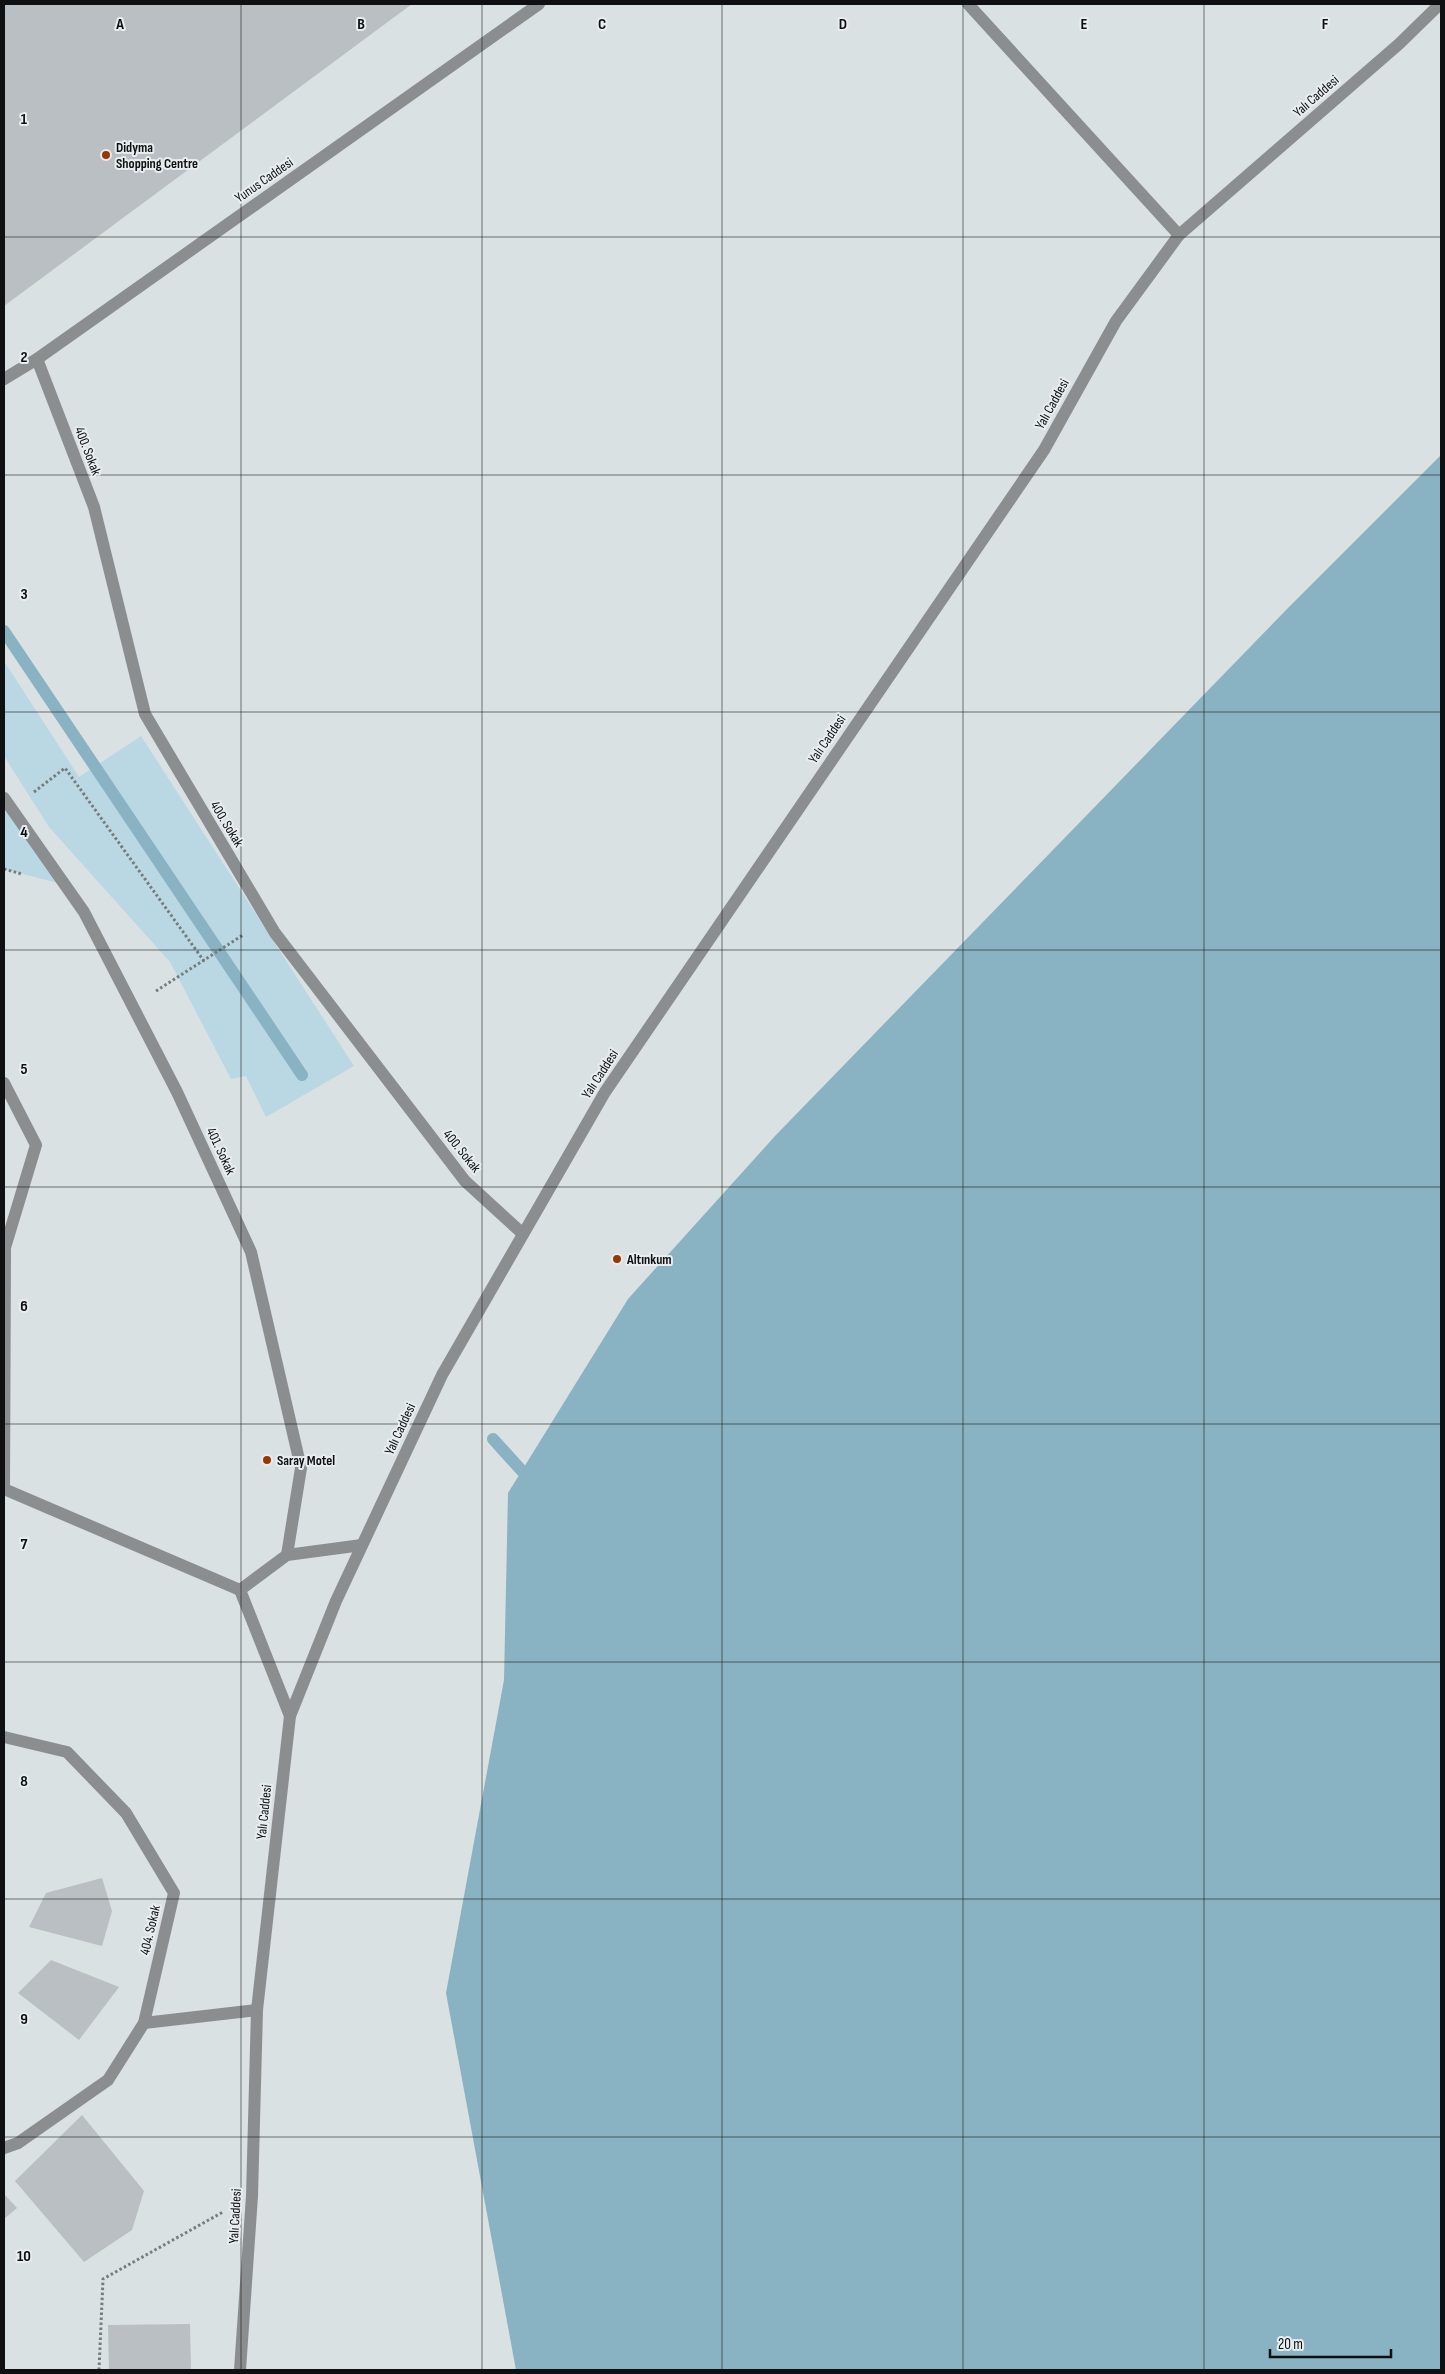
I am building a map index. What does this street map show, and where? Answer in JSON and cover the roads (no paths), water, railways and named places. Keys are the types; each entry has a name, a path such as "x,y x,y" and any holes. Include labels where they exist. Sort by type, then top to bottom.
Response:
{"street":[{"name":"Yunus Caddesi","path":"4,379 37,359 539,4"},
{"path":"968,4 1179,236"},
{"name":"Yalı Caddesi","path":"240,2370 252,2196 257,2010 290,1716 362,1545 442,1375 605,1092 1044,450 1116,321 1179,236 1399,44 1440,4"},
{"name":"400. Sokak","path":"37,359 94,507 145,714 275,933 465,1181 523,1234"},
{"name":"401. Sokak","path":"4,798 84,912 177,1092 251,1252 301,1468 287,1555"},
{"path":"4,1083 36,1145 4,1250 4,1489 240,1590 290,1716"},
{"path":"240,1590 287,1555 362,1545"},
{"name":"404. Sokak","path":"4,1737 67,1752 126,1813 174,1893 144,2023 108,2080 18,2143 4,2148"},
{"path":"144,2023 257,2010"}],"waterway":[{"path":"4,631 302,1075"},
{"path":"493,1439 522,1471"}],"place":[{"name":"Didyma Shopping Centre","path":"106,155"},
{"name":"Altınkum","path":"617,1259"},
{"name":"Saray Motel","path":"267,1460"}]}
